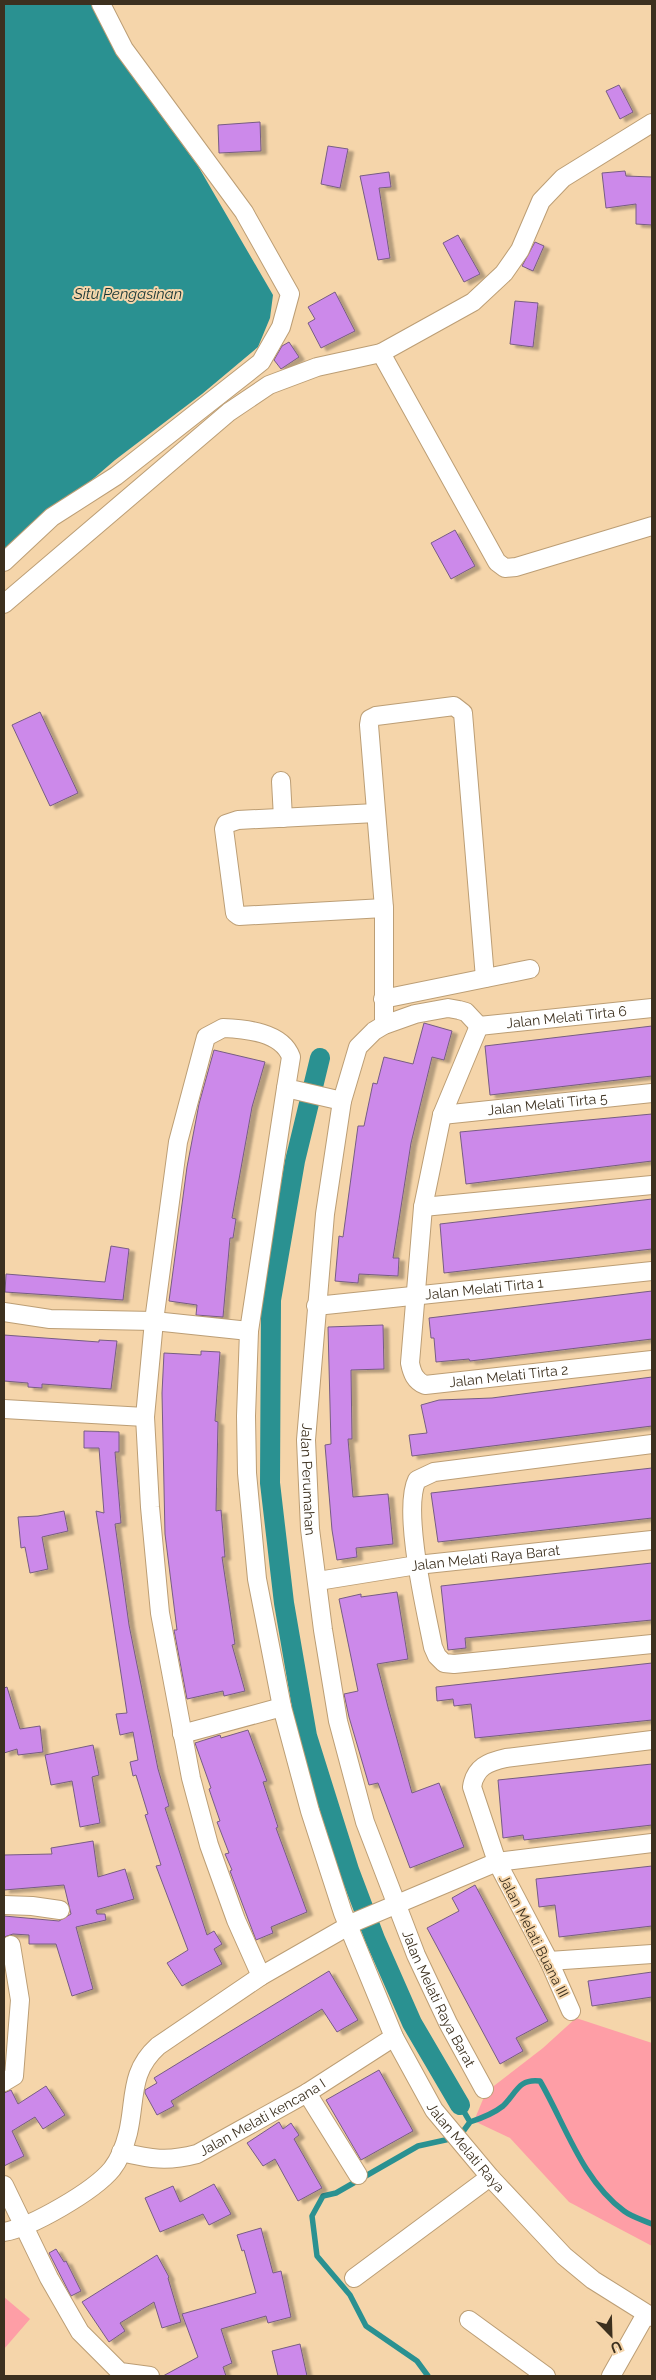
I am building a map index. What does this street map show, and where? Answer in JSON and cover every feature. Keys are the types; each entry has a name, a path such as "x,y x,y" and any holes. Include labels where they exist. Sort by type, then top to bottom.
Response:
{"street":[{"path":"4,562 52,518 116,476 261,362 281,327 288,308 290,294 244,212 124,49 102,4"},
{"path":"4,604 229,412 269,385 317,367 382,353 472,302 504,274 520,250 541,201 564,178 652,123"},
{"path":"382,353 497,562 505,568 516,567 652,526"},
{"path":"479,1026 466,1012 448,1008 415,1014 384,1025 384,908 369,725 370,719 376,716 454,706 463,713 485,978"},
{"path":"281,781 283,818"},
{"path":"376,814 238,820 226,824 224,829 235,913 246,916 384,908"},
{"path":"383,999 530,969"},
{"name":"Jalan Melati Tirta 6","path":"479,1026 652,1008"},
{"name":"Jalan Perumahan","path":"384,1025 374,1031 358,1047 337,1100 316,1306 306,1440 309,1520 338,1721 365,1822 393,1907"},
{"name":"Jalan Melati Tirta 2","path":"479,1026 442,1115 424,1207 410,1363 412,1372 420,1383 426,1385 652,1360"},
{"path":"261,1976 236,1920 210,1845 191,1778 168,1661 154,1569 145,1417 154,1321 178,1142 206,1037 223,1028 274,1037 288,1050 291,1065 291,1089 249,1330 246,1472 256,1579 282,1707 318,1837 353,1924"},
{"path":"291,1089 337,1100"},
{"name":"Jalan Melati Tirta 5","path":"442,1115 652,1093"},
{"path":"424,1207 652,1185"},
{"name":"Jalan Melati Tirta 1","path":"316,1306 652,1271"},
{"path":"4,1312 50,1319 154,1321 249,1330"},
{"path":"4,1409 145,1417"},
{"path":"652,1444 434,1472 416,1480 412,1488 411,1500 417,1565 433,1647 444,1663 454,1664 652,1644"},
{"name":"Jalan Melati Raya Barat","path":"318,1581 417,1565 652,1540"},
{"path":"182,1734 282,1707"},
{"name":"Jalan Melati Buana III","path":"571,2011 549,1961 496,1862 472,1787 474,1777 479,1769 490,1761 652,1740"},
{"path":"4,2232 22,2226 58,2209 113,2168 128,2134 136,2075 147,2055 261,1976 353,1924 496,1862 652,1844"},
{"path":"4,1905 60,1910"},
{"name":"Jalan Melati Raya Barat","path":"393,1907 440,2005 484,2089"},
{"name":"Jalan Melati Raya","path":"353,1924 394,2037 434,2110 490,2177 564,2256 593,2280 649,2315"},
{"path":"4,2082 14,2076 20,2000 11,1945"},
{"path":"549,1961 652,1954"},
{"name":"Jalan Melati kencana I","path":"121,2152 154,2160 178,2159 197,2154 307,2092 394,2037"},
{"path":"307,2092 358,2175"},
{"path":"354,2278 490,2177"},
{"path":"4,2185 22,2226 59,2297 80,2332 117,2374 150,2376"},
{"path":"611,2376 649,2315"},
{"path":"469,2320 546,2376"}],"shaded area":[{"path":"576,2018 652,2043 652,2246 569,2202 510,2138 474,2121 486,2092 543,2048"},
{"path":"4,2297 30,2319 4,2349"}],"water":[{"name":"Situ Pengasinan","path":"4,4 92,4 127,69 198,166 273,295 270,318 258,347 202,394 115,460 4,556"}],"building":[{"path":"619,85 633,112 620,119 606,91"},
{"path":"260,122 261,151 219,153 218,125"},
{"path":"328,146 348,149 340,188 321,184"},
{"path":"625,171 626,176 652,177 652,225 636,224 636,204 606,208 602,173"},
{"path":"389,172 391,187 379,188 390,258 378,260 360,176"},
{"path":"458,235 480,274 464,282 443,243"},
{"path":"535,242 544,246 533,271 522,266"},
{"path":"335,292 355,331 321,348 308,323 315,319 308,307"},
{"path":"515,301 538,303 533,347 510,344"},
{"path":"289,342 299,357 281,369 274,360 282,346"},
{"path":"455,530 475,566 451,579 431,543"},
{"path":"40,712 78,793 50,806 12,725"},
{"path":"424,1023 452,1031 444,1060 432,1057 411,1143 393,1258 399,1258 398,1276 359,1274 358,1283 335,1281 339,1236 343,1237 358,1126 364,1126 373,1083 377,1084 384,1057 413,1064"},
{"path":"652,1026 652,1076 490,1095 485,1046"},
{"path":"214,1050 265,1062 252,1107 232,1218 236,1219 233,1238 230,1238 223,1317 196,1315 197,1305 169,1301 187,1167 199,1104"},
{"path":"652,1114 652,1161 466,1184 460,1132"},
{"path":"652,1199 652,1249 444,1273 440,1224"},
{"path":"111,1246 129,1249 123,1300 5,1292 6,1274 105,1282"},
{"path":"652,1291 652,1339 470,1361 469,1359 436,1362 434,1338 431,1338 429,1318"},
{"path":"383,1325 384,1369 351,1370 352,1439 348,1439 353,1497 388,1494 393,1544 356,1548 357,1557 337,1560 332,1530 325,1445 331,1444 328,1327"},
{"path":"4,1335 99,1342 99,1340 117,1341 111,1389 42,1384 42,1388 28,1387 28,1383 4,1381"},
{"path":"201,1351 220,1352 215,1421 218,1422 216,1511 221,1510 225,1557 222,1557 235,1644 232,1645 245,1691 224,1696 223,1691 187,1699 174,1630 177,1630 165,1534 162,1393 164,1353 201,1355"},
{"path":"652,1377 652,1426 412,1456 409,1435 427,1433 421,1405 439,1400 492,1398"},
{"path":"84,1431 119,1432 119,1452 115,1452 121,1523 115,1524 129,1625 158,1769 169,1806 165,1808 207,1935 214,1931 222,1944 214,1949 222,1964 182,1986 167,1963 188,1950 156,1866 161,1865 145,1815 148,1814 136,1775 133,1776 130,1762 138,1760 133,1732 120,1735 116,1714 127,1713 96,1511 104,1513 99,1448 84,1448"},
{"path":"652,1468 652,1518 438,1542 431,1493"},
{"path":"64,1511 68,1531 42,1537 48,1569 30,1573 25,1547 21,1548 18,1517 38,1516"},
{"path":"652,1563 652,1620 465,1638 466,1648 448,1650 441,1586"},
{"path":"397,1592 408,1659 377,1664 388,1707 412,1793 439,1783 464,1847 410,1868 378,1783 369,1785 349,1717 344,1694 358,1691 339,1599 361,1594 361,1597"},
{"path":"652,1663 652,1720 475,1738 471,1704 454,1706 453,1699 437,1701 436,1687"},
{"path":"7,1687 20,1729 40,1726 43,1752 18,1755 17,1749 4,1753 4,1688"},
{"path":"248,1730 267,1781 263,1782 278,1827 276,1828 307,1912 271,1927 273,1933 256,1940 230,1871 232,1870 225,1854 229,1853 217,1822 220,1821 209,1789 211,1788 195,1743 220,1735 221,1738"},
{"path":"93,1745 99,1775 92,1777 100,1823 80,1827 72,1781 51,1785 45,1755"},
{"path":"652,1764 652,1825 524,1840 523,1835 503,1838 498,1780"},
{"path":"93,1841 98,1877 125,1869 134,1899 96,1910 97,1914 105,1914 106,1920 76,1927 93,1989 72,1996 56,1944 29,1944 29,1935 13,1934 4,1937 4,1916 59,1921 71,1914 64,1885 4,1890 4,1855 52,1854 51,1848"},
{"path":"652,1866 652,1926 559,1937 555,1905 539,1907 536,1879"},
{"path":"475,1885 548,2021 516,2038 523,2051 500,2064 427,1928 459,1911 452,1898"},
{"path":"329,1971 358,2020 337,2032 322,2009 171,2101 174,2106 157,2115 145,2093 145,2090 157,2083 154,2078"},
{"path":"652,1972 652,1997 592,2006 588,1981"},
{"path":"379,2070 413,2131 361,2160 326,2100"},
{"path":"46,2086 65,2115 43,2129 35,2117 12,2131 24,2156 4,2166 4,2093 11,2090 18,2104"},
{"path":"279,2122 283,2129 291,2123 299,2135 294,2139 322,2188 298,2201 275,2159 263,2166 247,2143"},
{"path":"214,2184 231,2214 209,2225 203,2214 160,2232 145,2198 173,2186 180,2202"},
{"path":"261,2228 273,2273 281,2271 291,2317 268,2323 266,2316 221,2329 232,2363 223,2367 226,2376 163,2376 198,2357 182,2314 256,2293 244,2250 242,2251 237,2235"},
{"path":"56,2249 64,2262 66,2261 81,2291 71,2296 49,2253"},
{"path":"157,2255 169,2277 181,2322 162,2328 154,2302 120,2323 125,2331 109,2342 82,2302"},
{"path":"300,2344 307,2376 278,2376 272,2351"}],"waterway":[{"path":"320,1058 295,1161 271,1300 270,1483 284,1603 307,1736 349,1870 375,1939 412,2023 460,2105"},
{"path":"460,2105 470,2122 499,2109 522,2084 540,2081 576,2150 597,2184 624,2211 652,2224"},
{"path":"428,2376 417,2361 366,2326 350,2295 317,2256 312,2216 323,2196 336,2193 418,2146 459,2137 470,2122"}]}
